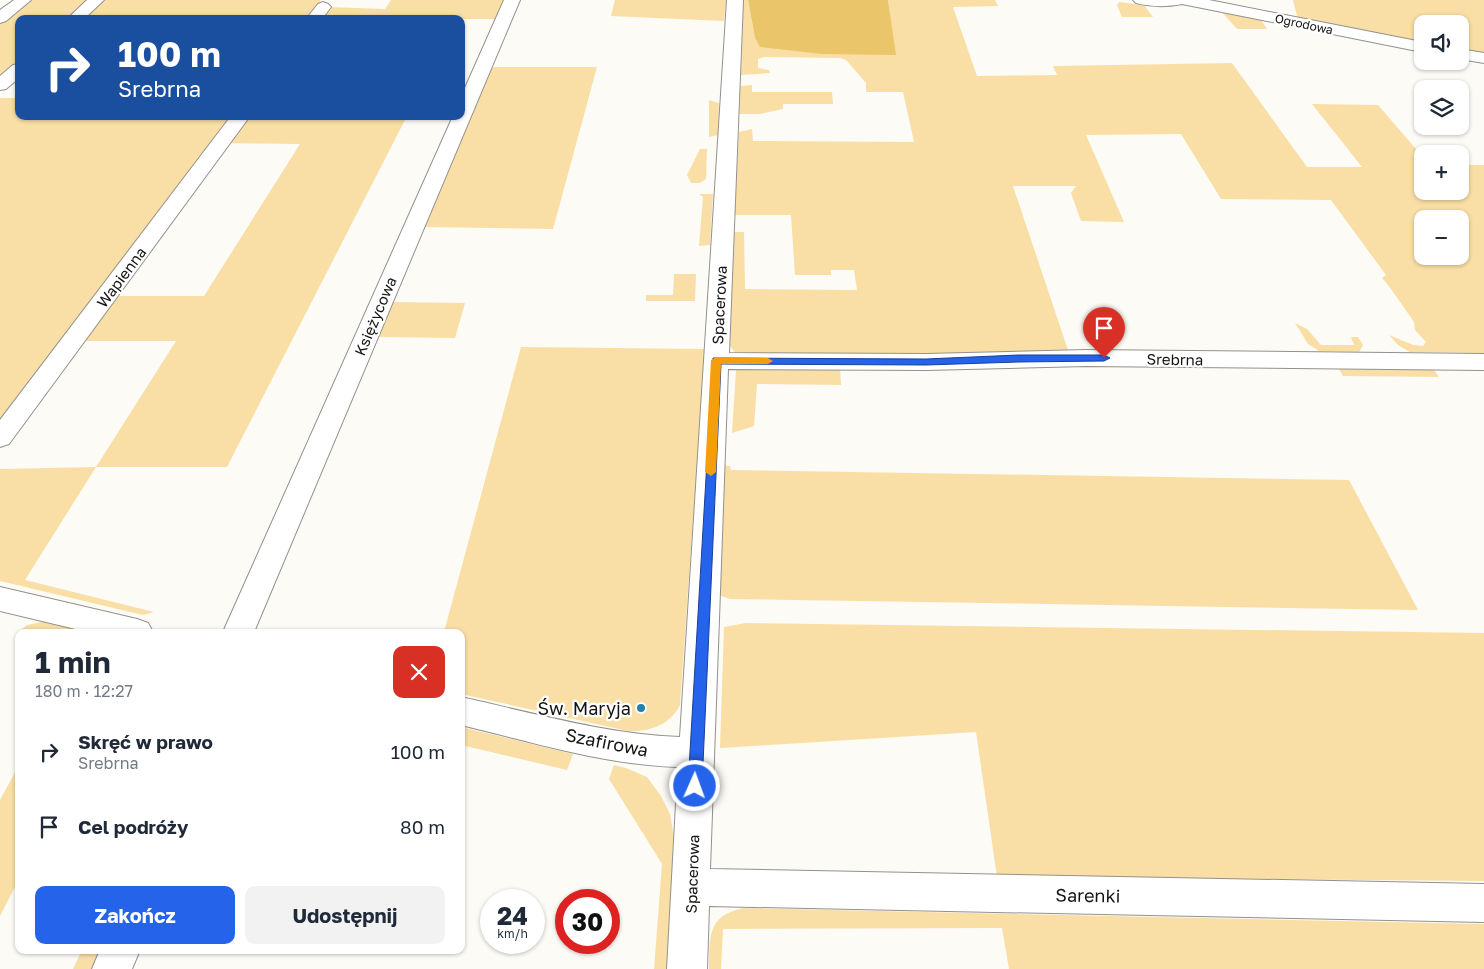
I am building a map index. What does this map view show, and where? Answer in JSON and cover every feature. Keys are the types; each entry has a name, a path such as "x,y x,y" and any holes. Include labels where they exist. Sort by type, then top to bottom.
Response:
{"street":[{"path":"0,18 23,0"},
{"path":"79,15 96,0"},
{"name":"Księżycowa","path":"465,108 512,0"},
{"name":"Spacerowa","path":"687,969 692,888 696,753 735,0"},
{"path":"1141,0 1165,2 1179,0"},
{"name":"Ogrodowa","path":"1186,0 1414,45"},
{"path":"1469,56 1484,58"},
{"path":"0,85 15,72"},
{"name":"Wapienna","path":"0,438 238,120"},
{"name":"Księżycowa","path":"239,629 460,120"},
{"name":"Srebrna","path":"716,360 926,362 1086,358 1484,362"},
{"path":"0,599 125,629"},
{"name":"Szafirowa","path":"465,711 612,746 696,753"},
{"name":"Sarenki","path":"692,888 1484,903"},
{"path":"112,969 118,954"}],"shaded area":[{"path":"28,0 89,0 72,15 15,15 15,66 0,79 0,22"},
{"path":"104,0 321,0 310,15 87,15"},
{"path":"391,0 504,0 496,19 465,19 465,15 322,15 328,7 385,9"},
{"path":"615,0 726,0 724,21 611,16"},
{"path":"743,0 748,0 755,38 895,55 888,0 995,0 998,6 953,7 977,76 1057,75 1053,66 1232,63 1307,167 1362,167 1312,104 1378,105 1414,147 1414,200 1469,200 1469,165 1484,165 1484,353 1410,352 1398,345 1389,335 1413,345 1423,346 1426,342 1415,330 1414,322 1382,278 1386,275 1331,200 1221,199 1181,134 1086,135 1124,222 1081,221 1071,193 1076,186 1013,186 1068,350 963,353 963,356 735,353 729,344 733,232 744,232 745,289 857,290 854,270 831,270 831,275 795,275 791,215 734,215 739,132 752,129 753,141 914,142 903,92 866,92 866,83 846,60 840,58 763,57 758,59 758,68 769,70 770,73 741,75"},
{"path":"748,0 888,0 896,55 822,54 760,47 755,38"},
{"path":"1293,0 1484,0 1484,55 1469,52 1469,15 1414,15 1414,42 1298,20"},
{"path":"1119,2 1144,5 1153,17 1122,17 1117,5"},
{"path":"1221,11 1261,20 1267,29 1237,29"},
{"path":"492,67 597,67 553,229 422,227 489,69"},
{"path":"752,85 752,92 832,92 833,104 783,104 783,109 760,114 739,114 740,86"},
{"path":"0,98 15,98 15,120 405,120 227,467 96,467 176,341 80,341 113,296 204,296 300,144 211,143 0,424"},
{"path":"709,100 719,103 718,135 709,137"},
{"path":"700,149 707,149 706,179 700,183 691,183 687,175"},
{"path":"699,194 713,194 710,245 699,246 703,197"},
{"path":"674,274 696,274 695,301 646,301 646,295 673,295"},
{"path":"391,302 465,303 455,338 378,337"},
{"path":"1295,323 1307,329 1321,345 1354,345 1351,337 1358,337 1363,345 1359,352 1319,351 1308,344"},
{"path":"521,347 705,349 680,705 671,718 658,726 644,730 628,731 465,695 465,629 445,629"},
{"path":"840,369 841,385 757,384 754,426 732,433 736,370"},
{"path":"1339,369 1434,370 1439,377 1343,376"},
{"path":"721,465 730,466 731,470 1349,480 1418,610 730,599 718,595"},
{"path":"96,467 25,580 154,612 143,615 0,581 0,469"},
{"path":"46,621 77,629 22,629 27,625"},
{"path":"746,623 1484,633 1484,881 997,877 976,732 720,748 724,627"},
{"path":"465,728 573,754 567,770 465,746"},
{"path":"614,765 647,777 661,796 670,814 676,849 667,969 654,969 662,864 609,779"},
{"path":"15,772 15,887 0,916 0,800"},
{"path":"743,908 1484,924 1484,969 1009,969 1002,928 723,929 721,969 709,969 712,930 722,917"},
{"path":"80,954 99,954 93,969 73,969"}],"slow traffic":[{"path":"711,472 716,360 768,361"}],"place":[{"name":"Św. Maryja","path":"641,708"}],"route":[{"path":"695,786 716,360 926,362 1018,358 1104,358"}]}
